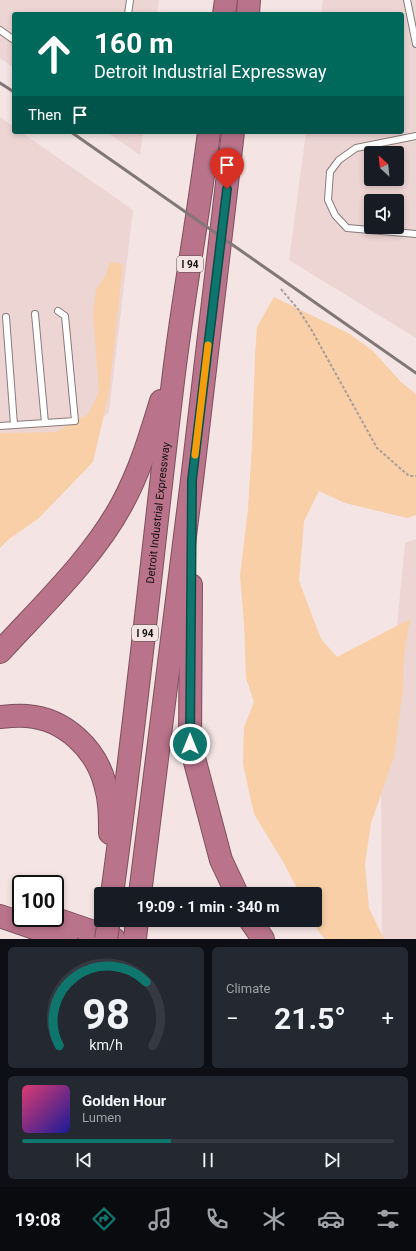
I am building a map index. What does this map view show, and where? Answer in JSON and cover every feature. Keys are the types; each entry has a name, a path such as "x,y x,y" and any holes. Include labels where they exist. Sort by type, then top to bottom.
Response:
{"highway":[{"path":"224,12 226,0"},
{"path":"248,12 249,0"},
{"name":"Detroit Industrial Expressway","path":"112,887 129,766 174,371 209,134"},
{"name":"I 94","path":"141,887 192,480 233,134"},
{"path":"0,652 77,568 100,538 122,505 138,473 148,446 161,399 174,371"},
{"path":"192,480 190,744 221,860 234,887"},
{"path":"0,717 16,715 29,716 54,723 76,737 95,758 106,785 110,813 110,836 106,866 110,887"},
{"path":"0,900 12,905"},
{"path":"0,916 66,939"},
{"path":"64,922 114,939"},
{"path":"106,939 108,927"},
{"path":"135,939 136,927"},
{"path":"255,927 263,939"}],"lane":[{"path":"128,12 130,0"},
{"path":"407,0 416,44"},
{"path":"0,30 12,39"},
{"path":"416,136 356,148 340,160 330,172 328,200 335,215 347,228 416,234"},
{"path":"0,426 74,421 65,316 58,311"},
{"path":"36,314 45,423"},
{"path":"6,317 14,425"}],"path":[{"path":"281,289 312,329 377,448 409,476 416,476"}],"shaded area":[{"path":"0,0 159,0 157,12 12,12 12,67 0,58"},
{"path":"323,0 416,0 416,338 289,260 306,134 404,134 404,12 321,12"},
{"path":"0,117 12,126 12,134 24,134 133,210 109,412 0,522"},
{"path":"110,134 143,134 140,155"},
{"path":"110,262 123,264 109,393 93,462 38,519 9,539 0,548 0,433 56,432 88,414 99,392 93,314 96,289 106,275"},
{"path":"274,297 350,334 373,351 401,382 416,394 416,515 407,518 345,503 319,491 304,521 299,581 321,639 337,657 410,619 404,655 403,689 394,757 371,823 365,864 369,908 384,939 325,939 319,932 316,927 322,927 322,887 296,887 254,814 243,764 244,727 254,702 246,678 244,623 240,576 248,509 257,327"},
{"path":"416,539 416,939 382,939 381,792 405,543"}],"railway":[{"path":"0,83 12,91"},
{"path":"74,134 416,373"}],"slow traffic":[{"path":"195,455 208,345"}],"route":[{"path":"190,744 192,480 227,189"}]}
